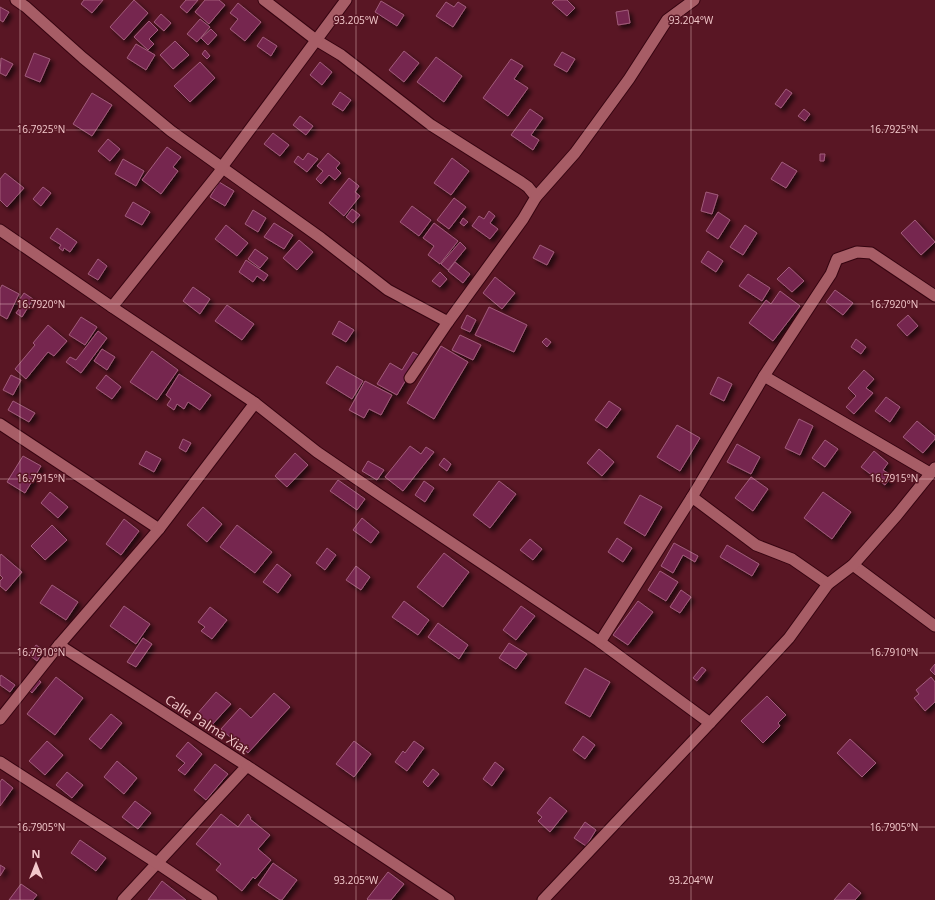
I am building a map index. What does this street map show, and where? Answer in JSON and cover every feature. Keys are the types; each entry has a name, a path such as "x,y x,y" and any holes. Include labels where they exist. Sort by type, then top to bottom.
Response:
{"street":[{"path":"16,0 159,121 321,238 388,290 448,322"},
{"path":"264,0 316,40 341,55 431,125 522,182 528,187 536,198"},
{"path":"112,307 219,173 346,0"},
{"path":"410,378 448,322 523,220 536,198 575,153 629,79 667,20 694,0"},
{"path":"0,230 255,403 317,452 600,642 710,723"},
{"path":"600,642 692,497 764,376 831,274 837,258 857,252 871,253 935,296"},
{"path":"542,900 789,638 828,584 853,565 897,515 933,470 764,376"},
{"path":"0,719 59,645 159,529 255,403"},
{"path":"0,424 159,529"},
{"path":"692,497 756,544 792,559 828,584"},
{"path":"853,565 935,626"},
{"name":"Calle Palma Xiat","path":"59,645 247,766 123,900"},
{"path":"0,762 212,900"},
{"path":"247,766 449,900"}],"building":[{"path":"84,0 103,0 92,13 81,4"},
{"path":"134,0 148,13 124,40 110,27"},
{"path":"186,0 198,0 187,13 180,7"},
{"path":"205,0 219,0 225,5 209,24 195,12"},
{"path":"555,0 567,0 575,8 567,16 552,3"},
{"path":"381,1 404,15 397,26 375,12"},
{"path":"446,2 454,7 458,2 466,7 453,27 436,16"},
{"path":"238,3 261,22 245,41 230,29 238,19 230,13"},
{"path":"0,7 9,12 3,22 0,20"},
{"path":"628,10 630,23 618,25 616,12"},
{"path":"161,14 171,23 164,31 154,22"},
{"path":"200,19 210,27 197,42 187,34"},
{"path":"149,21 158,30 149,39 154,44 148,50 134,37"},
{"path":"211,29 217,35 208,45 201,38"},
{"path":"263,37 277,46 271,56 257,46"},
{"path":"175,41 189,55 173,69 160,55"},
{"path":"136,44 155,55 146,70 127,58"},
{"path":"205,50 210,56 207,59 202,54"},
{"path":"404,51 419,63 404,82 389,70"},
{"path":"562,52 575,59 567,72 554,65"},
{"path":"34,53 50,59 40,82 25,76"},
{"path":"436,57 462,76 444,102 417,82"},
{"path":"1,58 13,64 6,76 0,73"},
{"path":"511,59 523,66 514,79 528,88 508,116 483,98"},
{"path":"200,62 215,78 190,102 174,86"},
{"path":"320,62 332,72 322,85 310,75"},
{"path":"786,89 792,93 781,108 775,104"},
{"path":"340,92 351,100 343,111 332,104"},
{"path":"92,93 112,105 92,136 73,124"},
{"path":"530,109 543,118 531,135 539,140 533,150 511,135"},
{"path":"804,109 810,114 805,121 798,116"},
{"path":"300,116 313,126 306,135 293,125"},
{"path":"273,133 289,145 280,156 264,144"},
{"path":"108,139 120,149 110,161 98,151"},
{"path":"167,147 181,157 173,167 178,171 161,194 142,180"},
{"path":"308,153 318,159 307,172 294,162 298,156 303,160"},
{"path":"328,153 340,163 336,168 341,173 335,180 329,175 321,184 316,179 323,171 317,166"},
{"path":"820,154 825,154 824,161 820,161"},
{"path":"452,158 469,171 451,195 434,183"},
{"path":"123,159 144,171 136,186 115,174"},
{"path":"782,162 797,171 786,188 771,179"},
{"path":"5,173 24,188 7,207 0,200 0,179"},
{"path":"349,178 359,186 355,192 360,196 344,216 329,203"},
{"path":"219,182 234,191 225,206 210,197"},
{"path":"43,187 51,193 41,206 33,199"},
{"path":"706,192 718,195 712,214 701,211"},
{"path":"454,198 466,207 449,229 437,220"},
{"path":"133,202 150,212 142,225 125,216"},
{"path":"412,206 431,220 419,236 400,222"},
{"path":"352,209 360,215 353,223 346,217"},
{"path":"253,210 266,218 258,232 245,224"},
{"path":"489,211 495,216 490,223 498,229 490,239 472,226 479,216 484,219"},
{"path":"718,212 730,220 718,239 706,231"},
{"path":"463,218 468,222 464,226 460,223"},
{"path":"915,220 935,242 921,255 901,233"},
{"path":"274,223 293,235 284,249 264,237"},
{"path":"434,223 458,241 440,264 428,255 434,246 423,238"},
{"path":"226,225 248,243 237,256 215,239"},
{"path":"745,225 757,233 743,255 730,247"},
{"path":"57,228 77,242 70,252 64,248 63,251 59,248 61,245 50,238"},
{"path":"299,240 313,252 297,270 283,258"},
{"path":"460,242 466,248 448,270 441,264"},
{"path":"540,245 554,252 547,265 533,258"},
{"path":"255,249 268,258 260,268 248,259"},
{"path":"708,251 723,261 716,272 701,262"},
{"path":"98,259 107,266 98,280 88,274"},
{"path":"246,260 268,275 264,281 257,276 253,282 239,272"},
{"path":"455,262 470,274 463,283 448,271"},
{"path":"789,267 804,281 792,292 777,279"},
{"path":"440,272 447,279 440,287 432,281"},
{"path":"748,274 770,288 762,301 739,286"},
{"path":"495,277 515,293 502,309 483,293"},
{"path":"2,285 19,294 7,319 0,315 0,289"},
{"path":"193,287 210,299 200,314 183,301"},
{"path":"835,290 853,303 843,315 826,302"},
{"path":"780,291 800,306 773,341 749,323 766,300 771,304"},
{"path":"24,293 33,299 22,317 16,313 22,305 18,302"},
{"path":"227,305 254,324 242,340 215,321"},
{"path":"489,307 527,325 514,352 475,335"},
{"path":"467,315 476,320 470,332 461,328"},
{"path":"908,315 918,326 907,336 897,325"},
{"path":"81,317 97,327 85,345 69,335"},
{"path":"339,321 354,330 346,342 332,334"},
{"path":"48,325 67,341 54,356 48,352 26,379 15,369 35,345 33,343"},
{"path":"98,331 107,338 81,373 66,362 70,357 76,360"},
{"path":"460,335 481,345 473,360 452,350"},
{"path":"546,338 551,342 547,347 542,342"},
{"path":"856,339 866,347 861,354 851,347"},
{"path":"441,346 468,362 434,419 407,403"},
{"path":"102,349 115,357 107,370 94,361"},
{"path":"152,351 178,370 157,400 130,382"},
{"path":"413,352 420,356 397,395 377,384 390,363 402,370"},
{"path":"337,366 363,381 352,399 326,383"},
{"path":"864,370 874,379 866,388 873,393 854,414 846,407 856,396 848,388"},
{"path":"179,374 211,395 200,410 188,402 184,409 177,404 174,410 167,405 171,399 166,395"},
{"path":"11,375 21,380 13,395 3,390"},
{"path":"106,375 121,387 112,399 96,388"},
{"path":"718,377 732,384 724,401 710,394"},
{"path":"365,381 392,395 381,415 369,409 364,418 349,410"},
{"path":"886,397 900,407 890,422 875,411"},
{"path":"13,401 35,413 29,422 8,410"},
{"path":"609,401 621,409 607,428 595,420"},
{"path":"799,419 813,426 800,455 785,448"},
{"path":"917,421 935,436 935,439 923,453 903,437"},
{"path":"677,425 700,438 680,471 657,457"},
{"path":"183,439 191,443 186,452 179,448"},
{"path":"825,440 838,449 825,467 812,458"},
{"path":"737,444 760,457 751,474 727,462"},
{"path":"410,446 421,454 426,447 434,452 403,491 385,477"},
{"path":"599,449 614,462 602,476 587,463"},
{"path":"146,451 161,459 154,472 139,464"},
{"path":"874,451 888,463 883,470 892,476 885,485 861,467"},
{"path":"295,453 308,465 287,487 275,476"},
{"path":"23,456 41,466 25,493 7,482"},
{"path":"444,458 451,464 447,471 439,465"},
{"path":"368,461 384,470 377,480 362,471"},
{"path":"751,477 768,489 753,511 735,498"},
{"path":"338,480 365,499 357,510 330,491"},
{"path":"424,481 434,488 425,502 415,495"},
{"path":"499,481 516,494 490,528 473,515"},
{"path":"50,492 68,507 58,518 41,503"},
{"path":"823,492 851,512 832,539 804,518"},
{"path":"640,495 662,507 645,536 624,523"},
{"path":"203,507 222,524 207,542 187,525"},
{"path":"362,518 379,532 371,543 353,530"},
{"path":"124,519 139,531 121,555 106,544"},
{"path":"52,525 67,540 45,560 31,546"},
{"path":"237,525 272,552 255,573 220,547"},
{"path":"617,538 632,548 623,562 608,552"},
{"path":"530,539 542,549 533,560 520,550"},
{"path":"674,543 698,556 695,562 683,555 673,573 661,566"},
{"path":"727,545 759,564 752,576 720,557"},
{"path":"327,548 336,555 325,570 316,563"},
{"path":"444,553 469,572 443,607 417,587"},
{"path":"1,554 22,572 6,591 0,586 0,581 3,578 0,575"},
{"path":"277,564 291,575 278,593 263,582"},
{"path":"356,566 370,577 361,590 346,580"},
{"path":"660,571 678,582 666,601 648,590"},
{"path":"52,585 78,602 66,620 40,603"},
{"path":"681,590 691,597 680,613 670,607"},
{"path":"404,601 429,620 418,635 392,617"},
{"path":"638,601 653,612 628,645 613,635"},
{"path":"124,606 150,624 136,644 110,626"},
{"path":"521,606 535,616 516,640 503,630"},
{"path":"210,607 227,620 212,639 201,631 205,627 198,622"},
{"path":"438,623 468,645 459,659 428,637"},
{"path":"143,638 152,644 136,667 127,662"},
{"path":"509,643 527,654 516,669 499,658"},
{"path":"36,645 44,650 37,661 29,655"},
{"path":"935,664 935,675 930,670"},
{"path":"702,667 706,670 697,681 693,678"},
{"path":"585,668 610,682 590,717 565,703"},
{"path":"1,675 15,685 10,692 0,685"},
{"path":"56,677 83,698 55,735 27,714"},
{"path":"931,677 935,682 935,702 925,711 914,698 919,694 916,690"},
{"path":"36,678 41,682 32,693 27,688"},
{"path":"216,692 231,704 211,726 197,714"},
{"path":"274,693 290,707 248,753 221,729 240,708 251,718"},
{"path":"767,696 786,715 778,723 780,726 763,743 741,721"},
{"path":"111,714 122,723 101,749 89,739"},
{"path":"583,736 595,745 585,759 573,750"},
{"path":"850,739 876,763 862,777 837,753"},
{"path":"47,741 63,755 45,775 29,761"},
{"path":"354,741 371,754 354,777 336,764"},
{"path":"414,741 424,748 407,771 395,762 403,751 405,753"},
{"path":"188,742 202,754 185,775 178,770 185,763 176,756"},
{"path":"117,761 137,778 124,794 104,777"},
{"path":"495,762 504,769 492,786 483,779"},
{"path":"215,764 228,774 206,800 194,790"},
{"path":"433,769 439,774 428,787 423,782"},
{"path":"67,772 83,785 72,798 56,785"},
{"path":"2,779 13,788 0,806 0,782"},
{"path":"550,797 567,811 550,832 538,821 542,817 537,813"},
{"path":"135,801 151,813 138,829 122,817"},
{"path":"221,814 238,827 248,814 251,818 250,819 270,835 258,849 271,860 255,879 253,877 242,891 216,870 221,864 196,844"},
{"path":"585,822 596,830 586,846 574,838"},
{"path":"80,840 106,858 96,871 71,853"},
{"path":"273,863 297,880 282,900 258,885"},
{"path":"0,865 5,868 0,876"},
{"path":"388,872 404,884 391,900 368,900 367,899"},
{"path":"162,881 186,900 148,900"},
{"path":"849,883 861,893 855,900 834,900"},
{"path":"21,884 37,895 33,900 9,900"}]}
